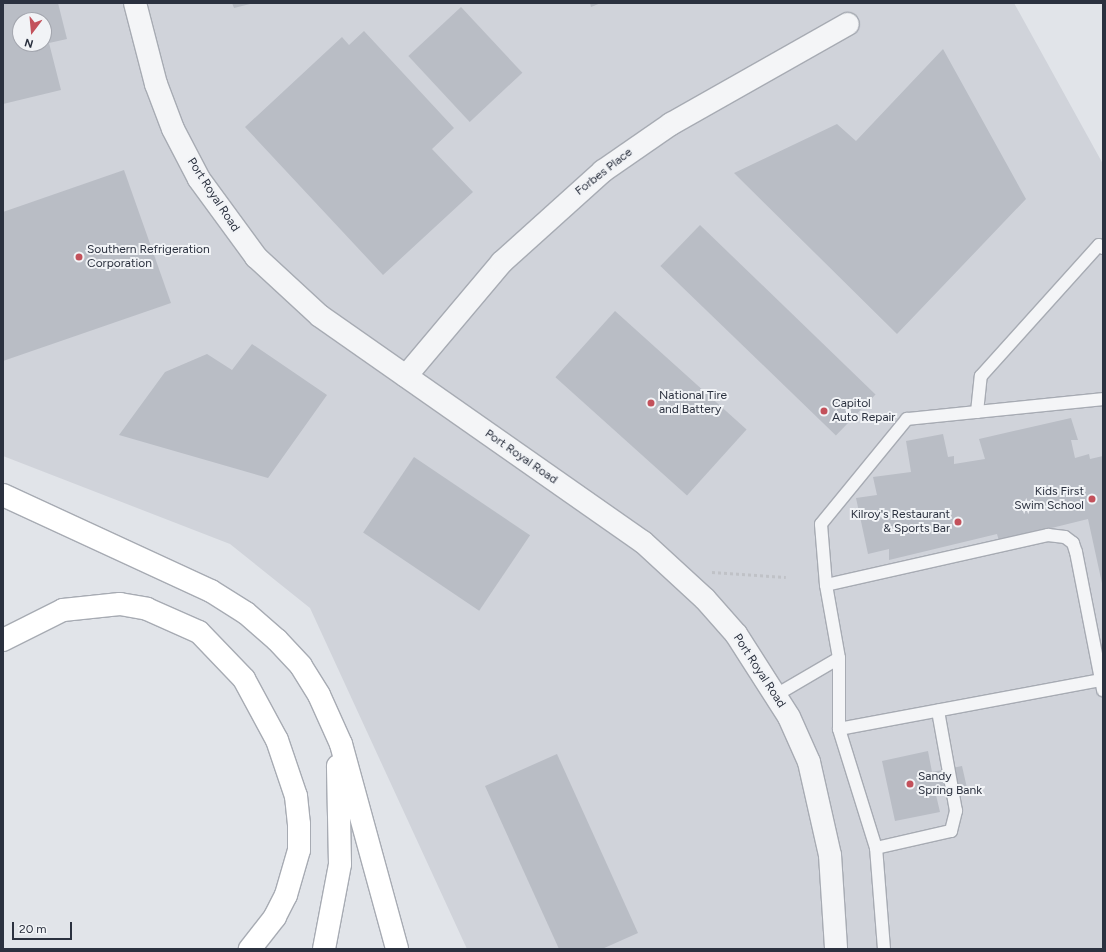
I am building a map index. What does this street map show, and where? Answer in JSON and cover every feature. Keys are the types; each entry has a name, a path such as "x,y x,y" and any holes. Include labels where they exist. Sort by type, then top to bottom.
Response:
{"highway":[{"path":"3,495 160,565 246,613 277,640 301,666 319,695 354,786 396,949"},
{"path":"3,640 63,610 120,604 147,608 175,619 199,632 230,661 244,679 277,740 296,796 299,824 299,850 286,895 276,917 250,949"},
{"path":"319,695 338,767 342,828 338,888 324,949"}],"street":[{"name":"Port Royal Road","path":"135,3 156,84 173,129 199,179 228,223 287,288 406,376 669,563 736,634 776,695 809,762 821,806 830,855 836,949"},
{"name":"Forbes Place","path":"406,376 502,262 603,171 671,124 848,24"}],"lane":[{"path":"977,412 981,376 1099,245 1103,248"},
{"path":"884,949 876,848 839,729 838,658 826,585 821,524 907,419 1103,399"},
{"path":"826,585 1048,536 1064,537 1073,543 1076,552 1102,685 938,711 839,729"},
{"path":"776,695 838,658"},
{"path":"876,848 951,832 956,812 938,711"}],"path":[{"path":"712,572 786,577"}],"shaded area":[{"path":"3,3 1014,3 1103,164 1103,949 467,949 310,608 230,544 3,456"}],"building":[{"path":"3,3 58,3 67,39 52,42 52,12 12,12 12,52 51,52 61,90 3,104"},
{"path":"232,3 250,3 250,4 234,8"},
{"path":"590,3 601,3 591,7"},
{"path":"461,7 522,73 470,122 408,56"},
{"path":"364,31 454,128 432,149 473,192 383,275 245,127 342,37 349,45"},
{"path":"943,49 1026,199 897,334 734,173 837,124 856,141"},
{"name":"Southern Refrigeration Corporation","path":"124,170 171,303 3,361 3,212"},
{"path":"700,225 876,394 836,435 660,266"},
{"name":"National Tire and Battery","path":"615,311 747,429 687,496 555,377"},
{"path":"252,344 327,395 268,478 119,435 165,372 207,354 232,370"},
{"path":"1071,418 1078,440 1071,440 1075,458 1089,454 1090,459 1103,456 1103,588 1088,519 999,541 997,534 889,560 889,549 868,554 856,498 877,495 873,477 911,472 906,441 943,434 948,457 954,456 954,464 985,459 979,439"},
{"path":"414,457 530,535 479,611 363,532"},
{"name":"Sandy Spring Bank","path":"928,751 932,772 962,766 967,788 936,795 940,812 895,821 882,761"},
{"path":"557,754 638,933 602,949 559,949 485,786"}],"place":[{"name":"Southern Refrigeration Corporation","path":"79,257"},
{"name":"National Tire and Battery","path":"651,403"},
{"name":"Capitol Auto Repair","path":"824,411"},
{"name":"Kids First Swim School","path":"1092,499"},
{"name":"Kilroy's Restaurant & Sports Bar","path":"958,522"},
{"name":"Sandy Spring Bank","path":"910,784"}]}
